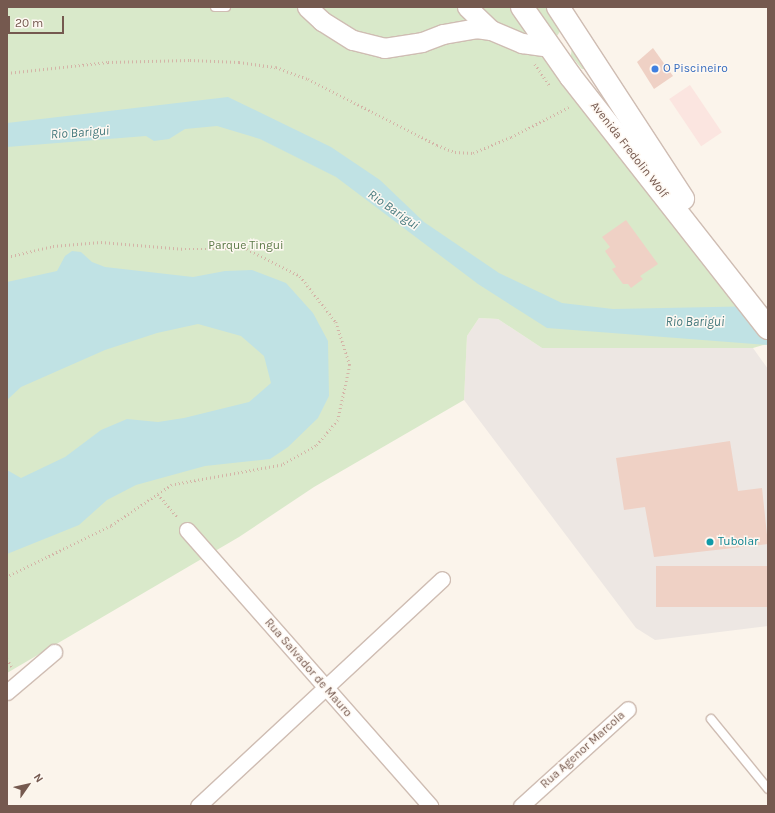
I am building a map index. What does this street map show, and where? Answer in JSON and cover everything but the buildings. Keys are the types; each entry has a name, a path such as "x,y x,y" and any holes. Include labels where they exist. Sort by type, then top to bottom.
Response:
{"main road":[{"name":"Avenida Fredolin Wolf","path":"522,7 571,77 768,328"},
{"name":"Avenida Fredolin Wolf","path":"558,7 600,70 743,295"},
{"path":"550,47 573,28"},
{"path":"571,77 583,80 600,70"}],"street":[{"path":"307,7 322,21 354,40 384,48 422,42 459,31 491,30"},
{"path":"467,7 491,30 522,43 550,47"},
{"name":"Rua Salvador de Mauro","path":"187,530 326,690 430,806"},
{"path":"198,806 326,690 442,579"},
{"path":"7,692 54,652"},
{"name":"Rua Agenor Marcola","path":"520,806 628,709"}],"lane":[{"path":"215,7 226,7"},
{"path":"711,719 768,789"}],"path":[{"path":"7,73 108,62 190,60 239,62 276,67 308,79 437,145 455,152 473,153 511,137 587,97"},
{"path":"7,257 53,246 101,242 185,249 247,249 300,276 336,322 350,365 338,420 316,446 282,466 172,485 111,526 7,577"},
{"path":"158,494 187,530"}],"shaded area":[{"path":"690,85 722,132 701,146 669,99"},
{"path":"479,318 498,319 542,348 753,348 768,369 768,626 655,640 636,628 464,400 467,336"}],"green space":[{"name":"Parque Tingui","path":"7,7 522,7 767,344 753,348 542,348 498,319 479,318 467,336 464,400 314,487 239,537 7,673"},
{"path":"534,7 555,7 561,30 557,36"},
{"path":"572,42 590,69 582,69 571,56"}],"water":[{"name":"Rio Barigui","path":"228,97 331,147 380,180 424,222 499,273 562,303 613,309 768,306 768,345 547,328 478,284 336,177 260,139 217,126 185,129 169,139 154,141 146,136 7,147 7,123"},
{"path":"72,251 81,252 92,262 105,267 193,277 225,271 252,270 286,283 313,313 328,341 329,396 318,418 288,447 270,459 205,466 136,485 107,500 79,525 7,554 7,470 21,478 65,457 101,430 127,419 158,422 184,418 249,402 271,383 264,356 241,336 198,324 157,333 105,350 21,387 7,400 7,282 57,271 65,256"}],"place":[{"name":"O Piscineiro","path":"655,69"},
{"name":"Tubolar","path":"710,542"}]}
